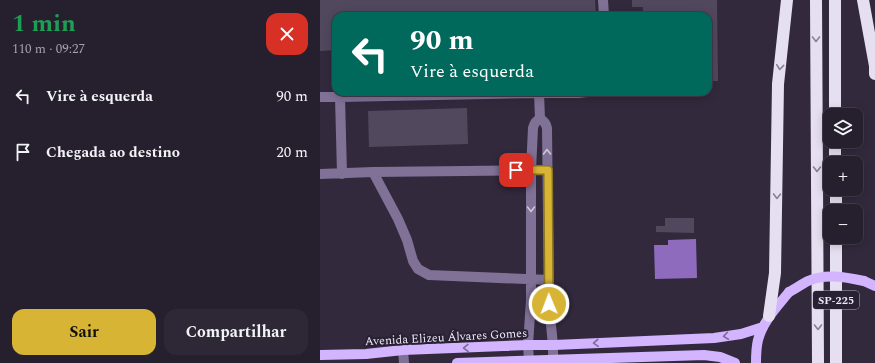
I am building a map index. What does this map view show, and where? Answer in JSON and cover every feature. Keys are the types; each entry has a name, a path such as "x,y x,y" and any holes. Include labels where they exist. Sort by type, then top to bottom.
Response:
{"highway":[{"path":"766,322 774,287 775,273 778,84 787,0"},
{"name":"SP-225","path":"816,0 818,363"},
{"path":"835,0 835,108"},
{"path":"863,0 875,66 875,74"},
{"name":"SP-225","path":"836,244 836,363"}],"main road":[{"path":"756,363 758,341 766,322 789,292 808,281 824,277 839,276 864,281 875,286"},
{"name":"Avenida Elizeu Álvares Gomes","path":"320,356 366,354 403,350 714,338 741,334 766,322"},
{"path":"458,363 530,362 704,354 720,357 735,363"}],"street":[{"path":"603,0 604,12"},
{"path":"320,97 390,96"},
{"path":"539,96 540,119"},
{"path":"340,97 342,174"},
{"path":"540,119 546,123 547,128 550,321 554,345 552,361"},
{"path":"530,362 528,345 531,300 533,128 537,120 540,119"},
{"path":"320,174 548,170"},
{"path":"373,172 398,219 413,261 418,269 429,275 549,280"},
{"path":"403,350 404,363"}],"shaded area":[{"path":"696,239 697,278 655,279 654,245 668,245 668,240"}],"building":[{"path":"320,0 595,0 596,12 332,12 332,50 320,51"},
{"path":"632,0 717,0 718,81 712,81 712,12 643,12 643,7 632,7"},
{"path":"467,108 468,144 369,147 368,111"},
{"path":"665,218 694,218 694,233 656,232 656,226 665,226"},
{"path":"545,297 545,309 534,309 534,298"}],"route":[{"path":"516,170 548,170 549,304"}]}
